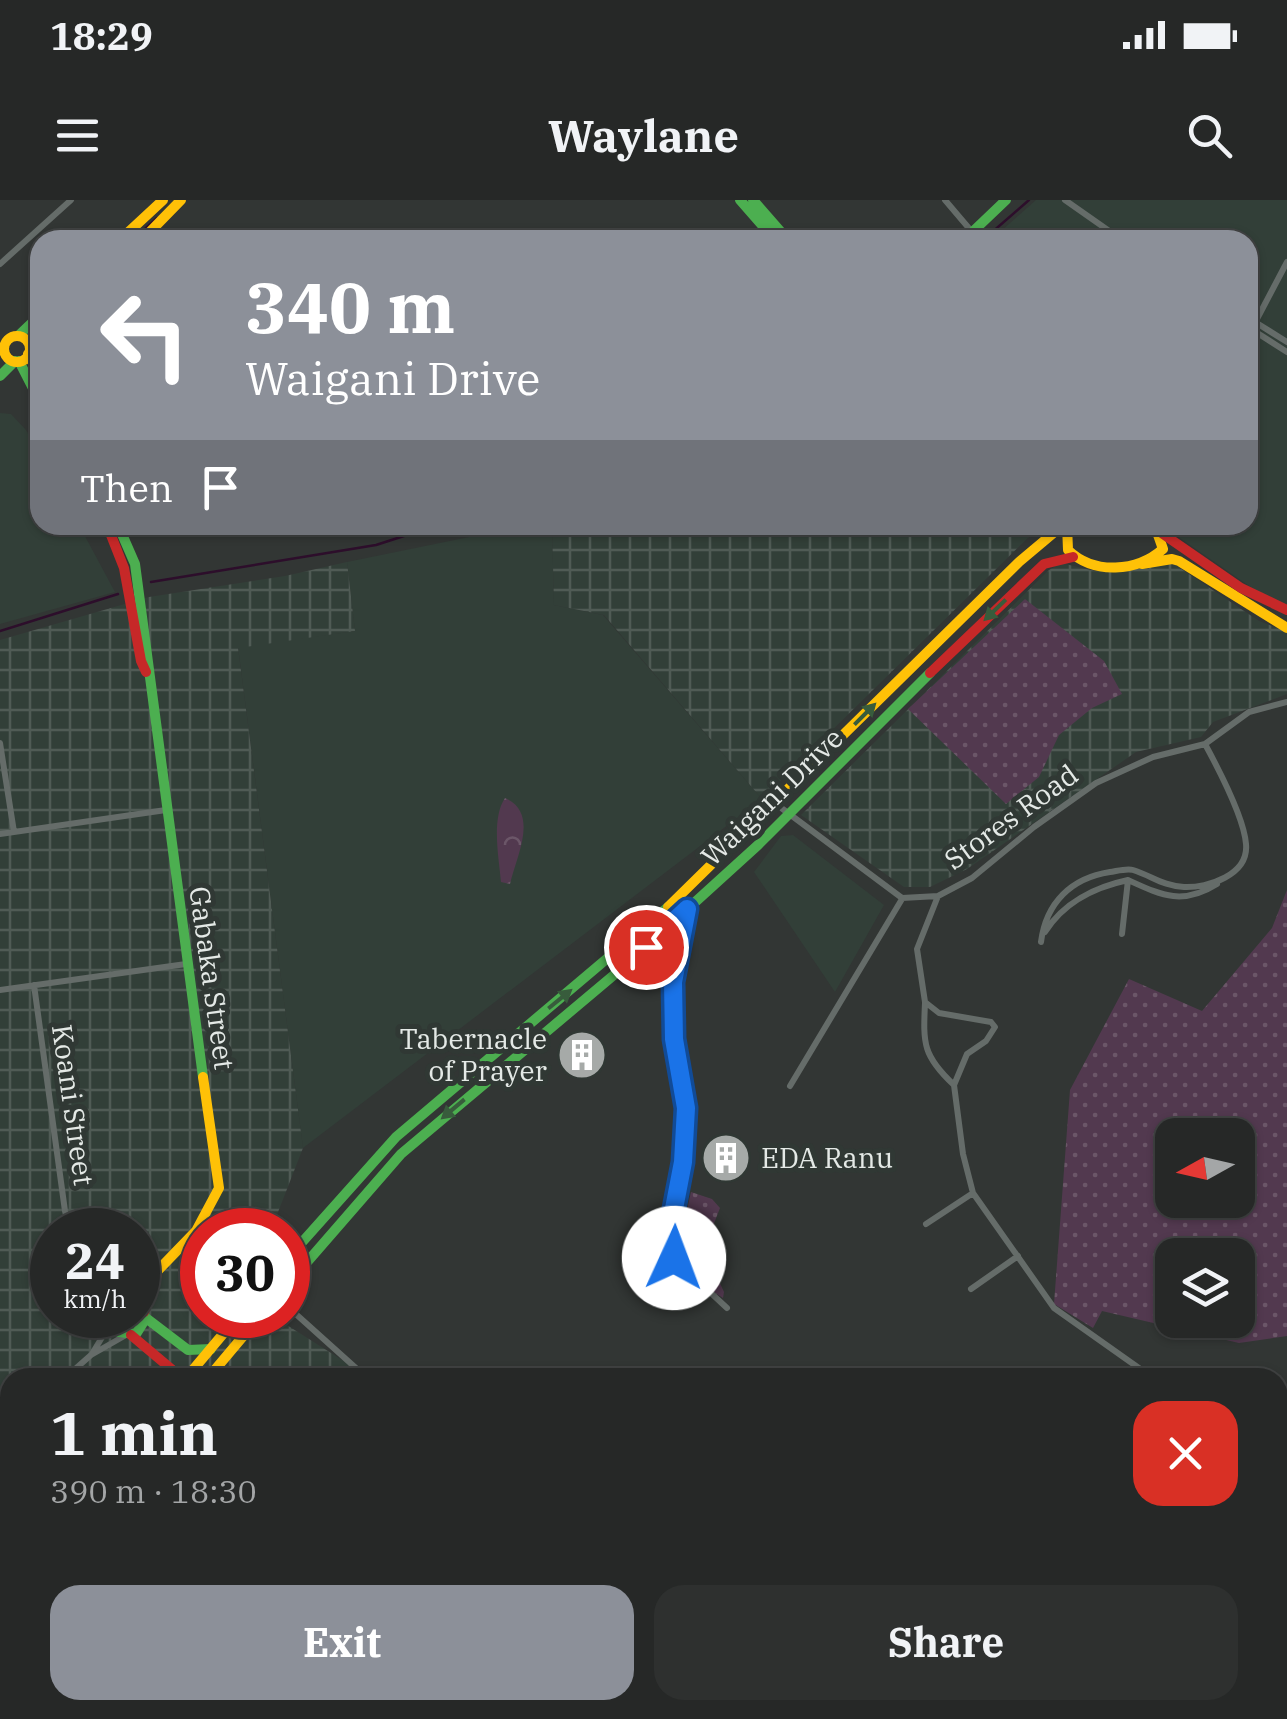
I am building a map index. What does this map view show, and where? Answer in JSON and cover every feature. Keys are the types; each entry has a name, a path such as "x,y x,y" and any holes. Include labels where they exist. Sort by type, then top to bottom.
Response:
{"main road":[{"path":"130,230 162,200"},
{"path":"152,230 181,200"},
{"path":"740,200 766,230"},
{"path":"753,200 779,230"},
{"path":"975,230 1006,200"},
{"path":"30,325 7,341 2,351 8,357 23,357 30,365"},
{"path":"18,336 26,340 23,357 30,376"},
{"path":"0,376 30,349"},
{"name":"Gabaka Street","path":"111,535 124,568 141,661 148,674"},
{"name":"Gabaka Street","path":"122,535 135,564 219,1188 210,1212 160,1268"},
{"name":"Waigani Drive","path":"310,1233 396,1137 642,932 1006,574 1053,535"},
{"path":"1066,535 1073,557 1093,565 1142,564 1172,558 1287,628"},
{"path":"1142,564 1163,549 1156,535"},
{"path":"1165,535 1240,588 1287,610"},
{"name":"Waigani Drive","path":"310,1258 419,1138 664,930 790,815 913,688 1034,573 1051,560 1073,557"},
{"path":"586,978 598,975 656,924 664,930"},
{"path":"358,1180 364,1186 396,1152 419,1138"},
{"path":"310,1241 348,1198 356,1203"},
{"path":"160,1327 188,1350 210,1349"},
{"path":"133,1338 171,1368"},
{"path":"193,1368 219,1338"},
{"path":"214,1368 242,1338"}],"street":[{"path":"37,230 70,200"},
{"path":"945,200 965,230"},
{"path":"1066,200 1108,230"},
{"path":"0,264 30,237"},
{"path":"1258,314 1287,262"},
{"path":"1258,330 1287,342"},
{"path":"1258,332 1287,352"},
{"name":"Stores Road","path":"902,898 938,896 972,878 1096,783 1153,757 1205,744 1250,712 1287,702"},
{"path":"0,743 14,832"},
{"path":"1205,744 1246,842 1246,855 1220,882 1202,894 1157,895 1128,880 1105,885 1054,918 1041,940 1043,926 1064,890 1084,878 1131,869 1159,884 1198,887 1220,882"},
{"path":"776,804 902,898 790,1086"},
{"path":"0,834 166,810"},
{"path":"1122,934 1128,880"},
{"path":"938,896 917,949 925,1002 925,1049 934,1066 954,1085"},
{"path":"687,909 673,982 672,1010 686,1108 683,1162 667,1245 670,1255 728,1308"},
{"path":"0,990 186,964"},
{"name":"Koani Street","path":"34,985 64,1208"},
{"path":"925,1002 939,1013 991,1022 995,1027 986,1041 967,1054 954,1085 963,1154 973,1192 1054,1308 1139,1368"},
{"path":"926,1224 973,1192"},
{"path":"971,1289 1018,1256"},
{"path":"310,1327 356,1368"},
{"path":"91,1354 100,1338"},
{"path":"76,1368 91,1354 123,1338"}],"shaded area":[{"path":"1036,200 1287,200 1287,612 1175,535 1258,535 1258,230 1002,230"},
{"path":"0,413 11,414 30,437 30,535 84,535 115,592 0,624"},
{"path":"552,535 554,605 603,615 762,799 303,1148 238,647 355,631 347,562 474,536"},
{"path":"552,535 1031,535 762,799 604,615 554,605"},
{"path":"347,562 355,631 238,648 303,1148 280,1208 180,1208 180,1338 307,1338 355,1368 0,1368 0,640 149,597"},
{"path":"1171,562 1259,621 1287,632 1287,694 1213,722 1201,737 1136,752 967,869 930,887 904,887 801,815 1049,570 1061,563 1095,571"},
{"path":"793,835 884,905 835,992 754,872 781,836"}],"green space":[{"path":"1025,599 1104,661 1122,694 1092,708 1059,735 1039,777 1006,804 908,709"},
{"path":"505,798 516,805 524,825 510,884 501,882 497,839 498,817"},
{"path":"1287,890 1287,1336 1239,1343 1218,1338 1255,1338 1255,1238 1155,1238 1155,1323 1102,1311 1093,1328 1054,1304 1070,1090 1129,979 1202,1011 1272,928"},
{"path":"691,1192 712,1199 720,1208 704,1249 724,1292 723,1298 699,1277 687,1252 685,1224"}],"waterway":[{"path":"994,230 1029,200"},
{"path":"144,230 157,218"},
{"path":"151,582 376,545 407,535"},
{"path":"0,631 118,594"}],"traffic: fast":[{"path":"740,200 766,230"},
{"path":"753,200 779,230"},
{"path":"974,230 1006,200"},
{"path":"18,336 30,325"},
{"path":"0,376 15,361"},
{"path":"19,361 30,382"},
{"path":"122,535 135,564 203,1077"},
{"path":"310,1259 401,1154 627,964 758,845 930,673"},
{"path":"310,1233 396,1137 668,907"},
{"path":"160,1329 188,1350 211,1349"}],"traffic: slow":[{"path":"131,230 163,200"},
{"path":"152,230 181,200"},
{"path":"17,336 26,340 30,349 26,358 17,362 8,358 4,349 8,340 17,336"},
{"path":"28,354 30,358"},
{"path":"668,907 1051,535"},
{"path":"1067,535 1068,550 1078,558 1116,568 1153,557 1163,549 1158,535"},
{"path":"1142,564 1179,561 1287,628"},
{"path":"160,1268 196,1231 219,1188 203,1077"},
{"path":"194,1368 220,1338"},
{"path":"216,1368 242,1338"}],"traffic: jam":[{"path":"111,535 124,568 146,672"},
{"path":"1164,535 1241,588 1287,610"},
{"path":"930,673 1044,564 1073,557"},
{"path":"135,1338 170,1368"}],"place":[{"name":"Tabernacle of Prayer","path":"582,1055"},
{"name":"EDA Ranu","path":"726,1158"}],"route":[{"path":"646,947 687,909 673,982 674,1039 686,1108 683,1162 667,1245 674,1258"}]}
